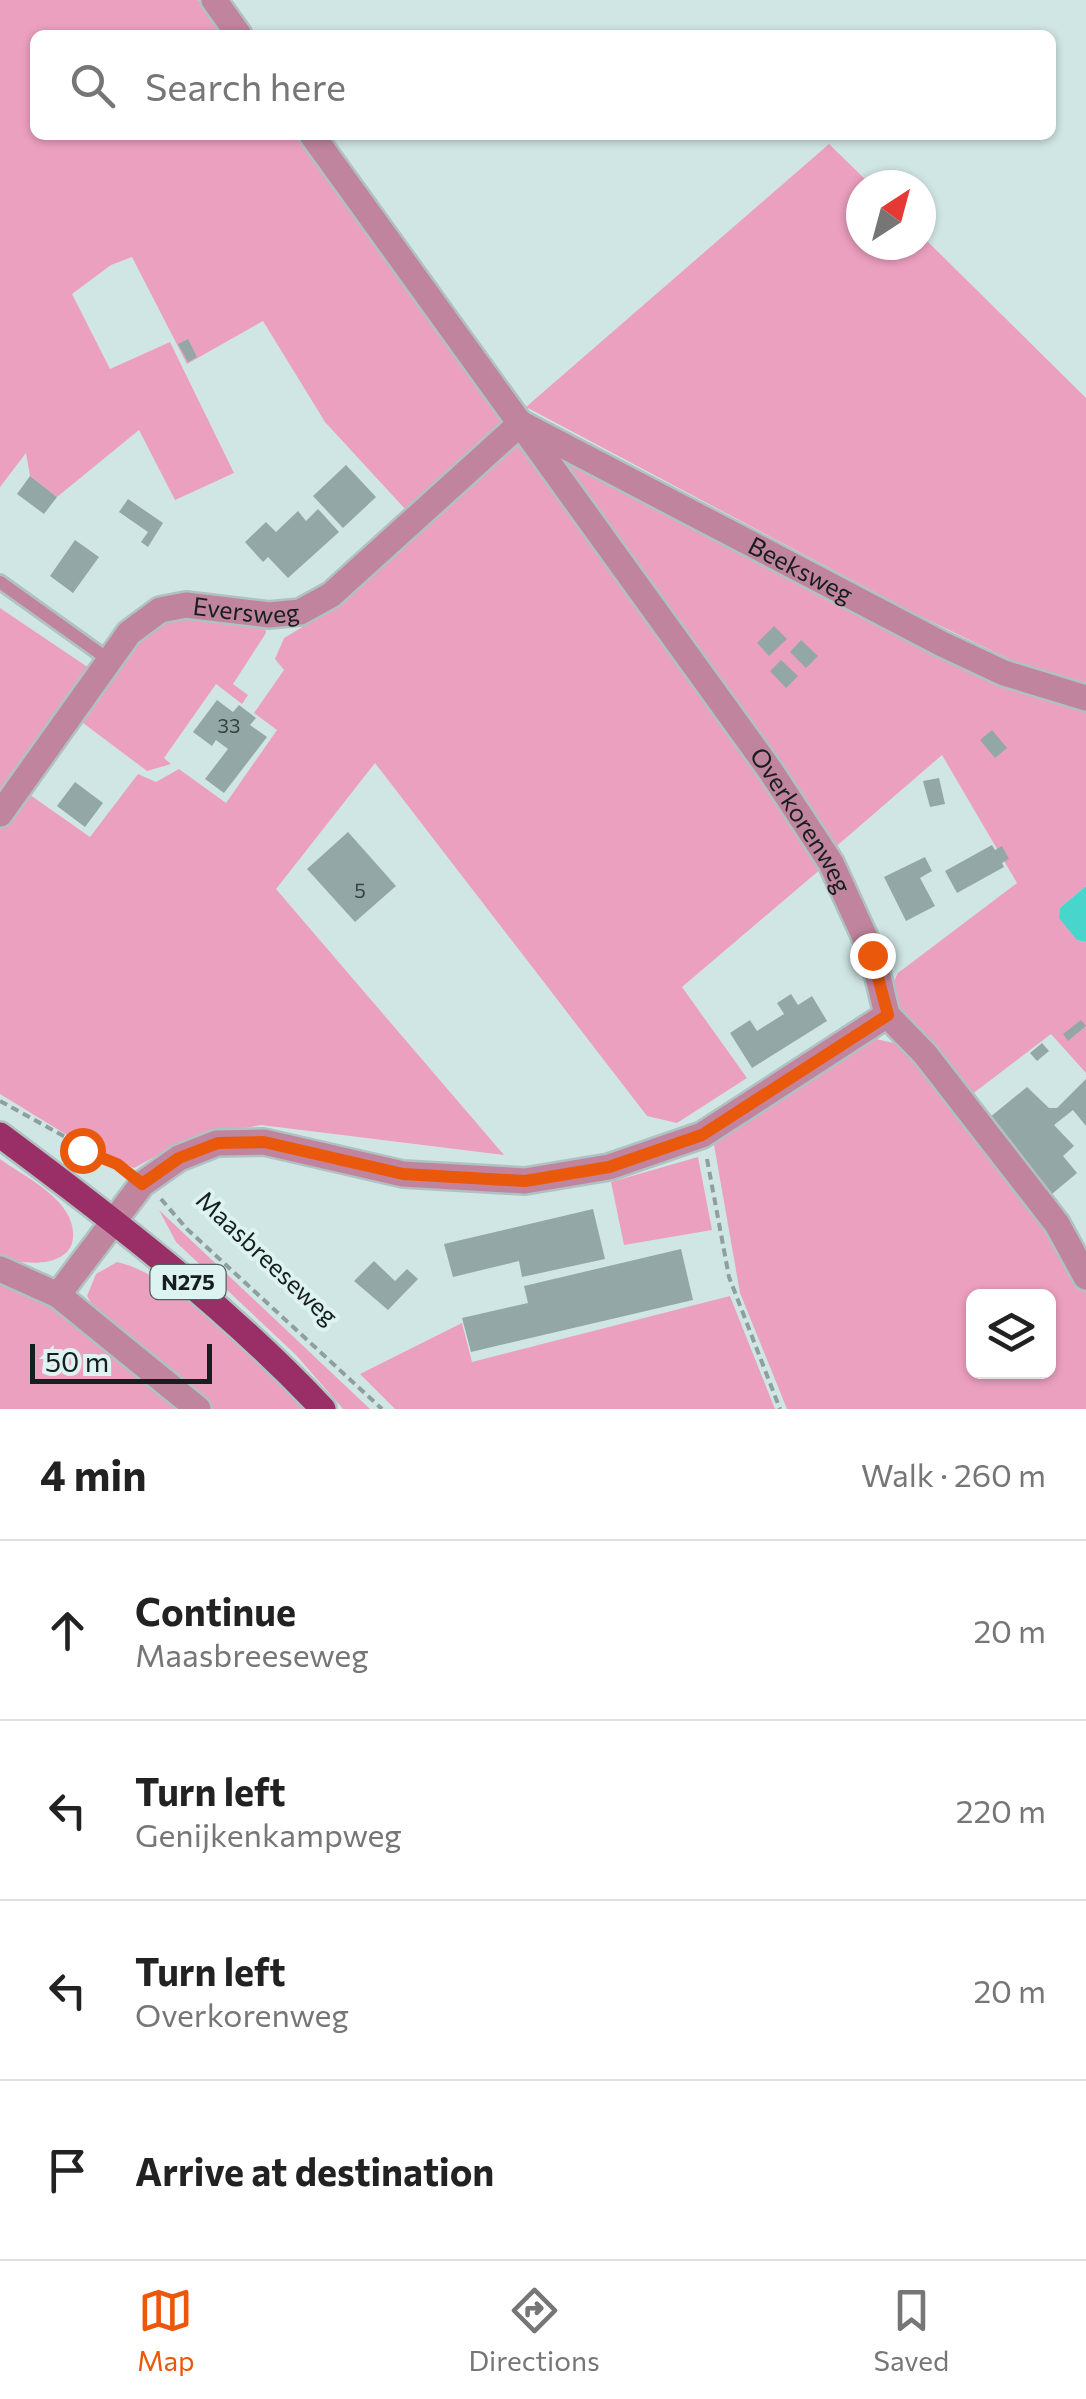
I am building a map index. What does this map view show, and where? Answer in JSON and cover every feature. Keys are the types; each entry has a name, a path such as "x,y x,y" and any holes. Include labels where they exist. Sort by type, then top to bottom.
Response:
{"main road":[{"name":"N275","path":"0,1135 113,1218 264,1346 323,1409"}],"street":[{"path":"214,0 235,30"},
{"name":"Overkorenweg","path":"316,140 770,770 831,864 872,955 888,1015 924,1054 1057,1224 1086,1277"},
{"name":"Eversweg","path":"0,814 128,633 160,610 186,604 270,615 300,612 331,595 521,423"},
{"name":"Beeksweg","path":"521,423 942,644 1004,674 1086,698"},
{"path":"58,1294 142,1184 179,1158 218,1143 264,1142 403,1174 525,1181 609,1167 702,1135 888,1015"},
{"path":"0,1269 58,1294 198,1409"}],"lane":[{"path":"0,582 109,660"}],"path":[{"name":"Maasbreeseweg","path":"0,1100 82,1150 117,1164 142,1184 382,1409"},
{"path":"702,1135 729,1277 780,1409"}],"shaded area":[{"path":"0,0 198,0 219,30 30,30 30,140 300,140 508,423 406,510 325,422 263,321 187,364 132,257 111,265 72,294 110,369 170,342 234,473 175,500 139,430 57,497 30,476 26,453 0,487"},
{"path":"829,144 856,170 846,170 846,260 936,260 936,250 1086,398 1086,683 1013,661 916,614 526,407"},
{"path":"519,439 763,773 822,868 682,987 747,1078 677,1123 647,1116 375,763 276,889 504,1155 261,1125 188,1139 134,1168 80,1143 0,1094 0,828 26,792 90,837 138,774 156,782 179,769 226,803 277,730 254,713 284,670 275,659 284,638 314,620"},
{"path":"565,456 936,655 1001,685 1086,709 1086,886 1060,908 1077,940 1086,942 1086,1073 1051,1034 967,1098 897,1009 890,989 898,973 1017,883 942,755 832,850 567,471"},
{"path":"0,608 92,670 0,799"},
{"path":"179,615 265,626 266,633 233,684 248,695 242,704 216,684 164,758 171,764 147,771 75,717 146,628"},
{"path":"876,1039 898,1044 917,1058 1051,1227 1086,1290 1086,1409 787,1409 740,1293 713,1139 848,1050"},
{"path":"698,1157 712,1230 624,1245 611,1182"},
{"path":"0,1159 50,1194 66,1212 73,1237 62,1256 38,1263 0,1256"},
{"path":"159,1210 370,1409 343,1409 296,1355 176,1242"},
{"path":"117,1262 140,1270 190,1302 304,1409 212,1409 101,1319 87,1296 96,1274"},
{"path":"0,1280 50,1305 181,1409 0,1409"},
{"path":"730,1296 775,1409 395,1409 360,1374 462,1323 472,1362"}],"water":[{"path":"1086,886 1086,942 1077,940 1059,918 1060,908"}],"building":[{"path":"188,339 197,357 188,362 178,344"},
{"path":"346,465 376,497 343,528 313,496"},
{"path":"30,476 57,497 44,514 17,494"},
{"path":"128,499 163,523 148,547 141,542 148,532 119,512"},
{"path":"318,509 339,532 288,578 268,557 263,562 245,542 266,522 276,532 298,511 306,521"},
{"path":"75,540 99,557 73,593 50,576"},
{"path":"774,626 787,639 769,656 757,643"},
{"path":"801,640 818,656 806,668 790,652"},
{"path":"781,660 798,676 786,688 770,671"},
{"path":"217,700 233,712 239,705 256,718 250,725 267,737 224,793 205,779 228,749 216,740 212,746 193,732"},
{"path":"992,730 1007,748 995,758 980,740"},
{"path":"939,778 945,804 930,807 923,781"},
{"path":"75,782 103,803 85,827 57,806"},
{"path":"348,832 396,886 355,922 307,869"},
{"path":"992,845 995,850 1002,846 1009,859 1002,863 1004,867 957,893 945,871"},
{"path":"925,857 932,871 920,878 935,906 906,921 884,877"},
{"path":"791,994 798,1005 812,996 827,1021 752,1068 730,1033 750,1020 757,1031 784,1014 777,1003"},
{"path":"1081,1020 1086,1026 1068,1041 1063,1034"},
{"path":"1042,1043 1049,1051 1037,1061 1030,1053"},
{"path":"1086,1079 1086,1126 1073,1110 1054,1125 1074,1146 1063,1156 1077,1173 1052,1194 989,1118 1027,1087 1049,1108 1057,1108"},
{"path":"593,1209 605,1259 522,1277 519,1261 453,1277 444,1244"},
{"path":"681,1249 693,1300 471,1352 462,1318 528,1303 524,1286"},
{"path":"374,1261 395,1281 407,1269 418,1279 388,1310 354,1281"}],"route":[{"path":"82,1150 117,1164 142,1184 179,1158 218,1143 264,1142 403,1174 525,1181 609,1167 702,1135 888,1015 872,955"}]}
